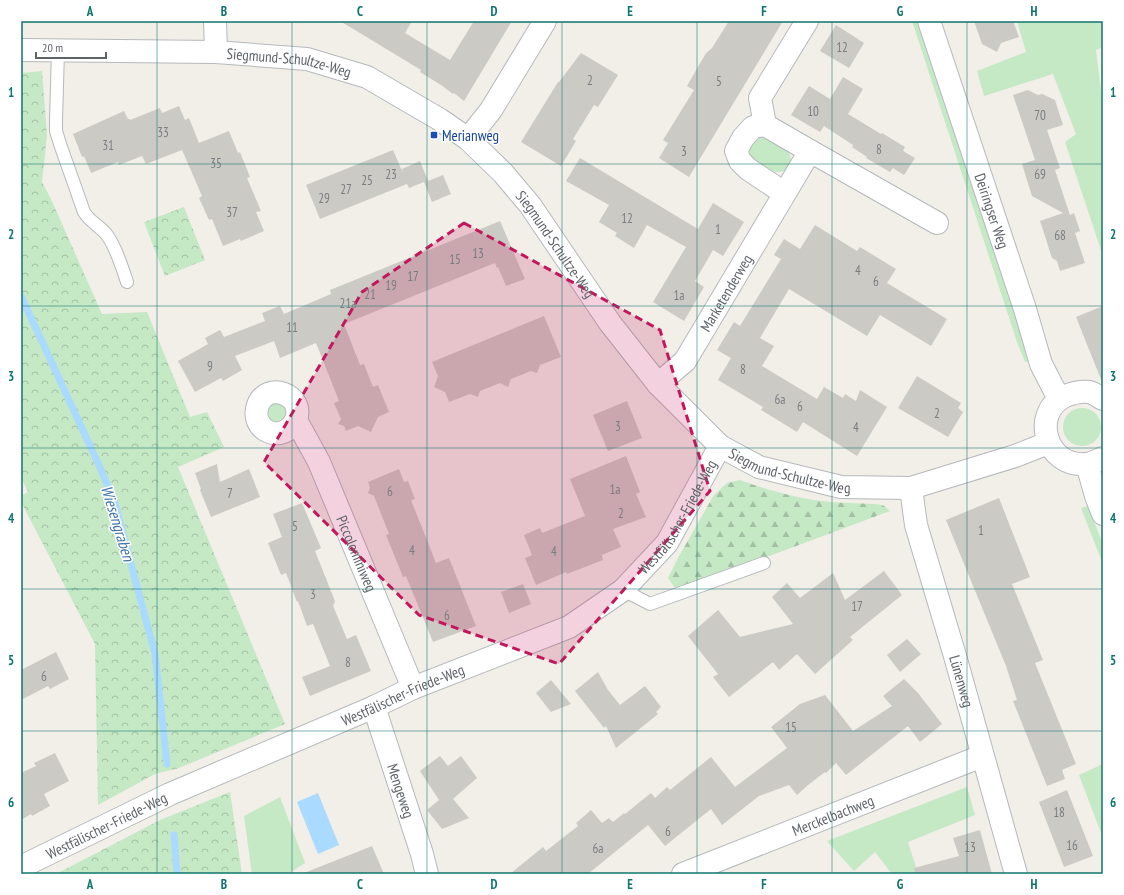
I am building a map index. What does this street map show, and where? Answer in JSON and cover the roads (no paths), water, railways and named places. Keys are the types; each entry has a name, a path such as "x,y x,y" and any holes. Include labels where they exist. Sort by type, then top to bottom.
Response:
{"street":[{"path":"215,21 216,52"},
{"path":"468,139 491,110 545,21"},
{"path":"765,125 760,98 807,21"},
{"name":"Deiringser Weg","path":"929,21 1025,309 1041,364 1059,399"},
{"name":"Siegmund-Schultze-Weg","path":"21,50 216,52 307,59 367,77 439,119 468,139 503,173 530,205 610,323 658,384 720,446 758,467 841,487 911,488 1015,456 1048,443"},
{"path":"784,194 748,169 740,161 736,150 743,138 753,127 765,125 938,224"},
{"name":"Marketenderweg","path":"658,384 685,361 810,151"},
{"path":"1103,399 1090,392 1074,392 1059,399 1049,412 1045,427 1048,443 1057,455 1071,463 1095,461 1096,496 1103,514"},
{"name":"Piccolominiweg","path":"296,420 319,462 413,688"},
{"name":"Westfälischer-Friede-Weg","path":"21,867 170,794 374,707 413,688 569,627 623,590 667,543 720,446"},
{"name":"Lünenweg","path":"911,488 916,525 955,656 1016,874"},
{"name":"Mengeweg","path":"374,707 422,854 427,874"},
{"name":"Merckelbachweg","path":"683,874 982,756"}],"lane":[{"path":"58,50 56,131 84,212 91,221 104,231 113,244 127,282"},
{"path":"623,590 650,604 764,563"}],"water":[{"path":"318,793 339,845 318,854 297,802"}],"waterway":[{"name":"Wiesengraben","path":"21,296 114,500 155,654 167,764"},
{"name":"Wiesengraben","path":"174,835 177,874"}],"place":[{"name":"Merianweg","path":"434,135"}]}
